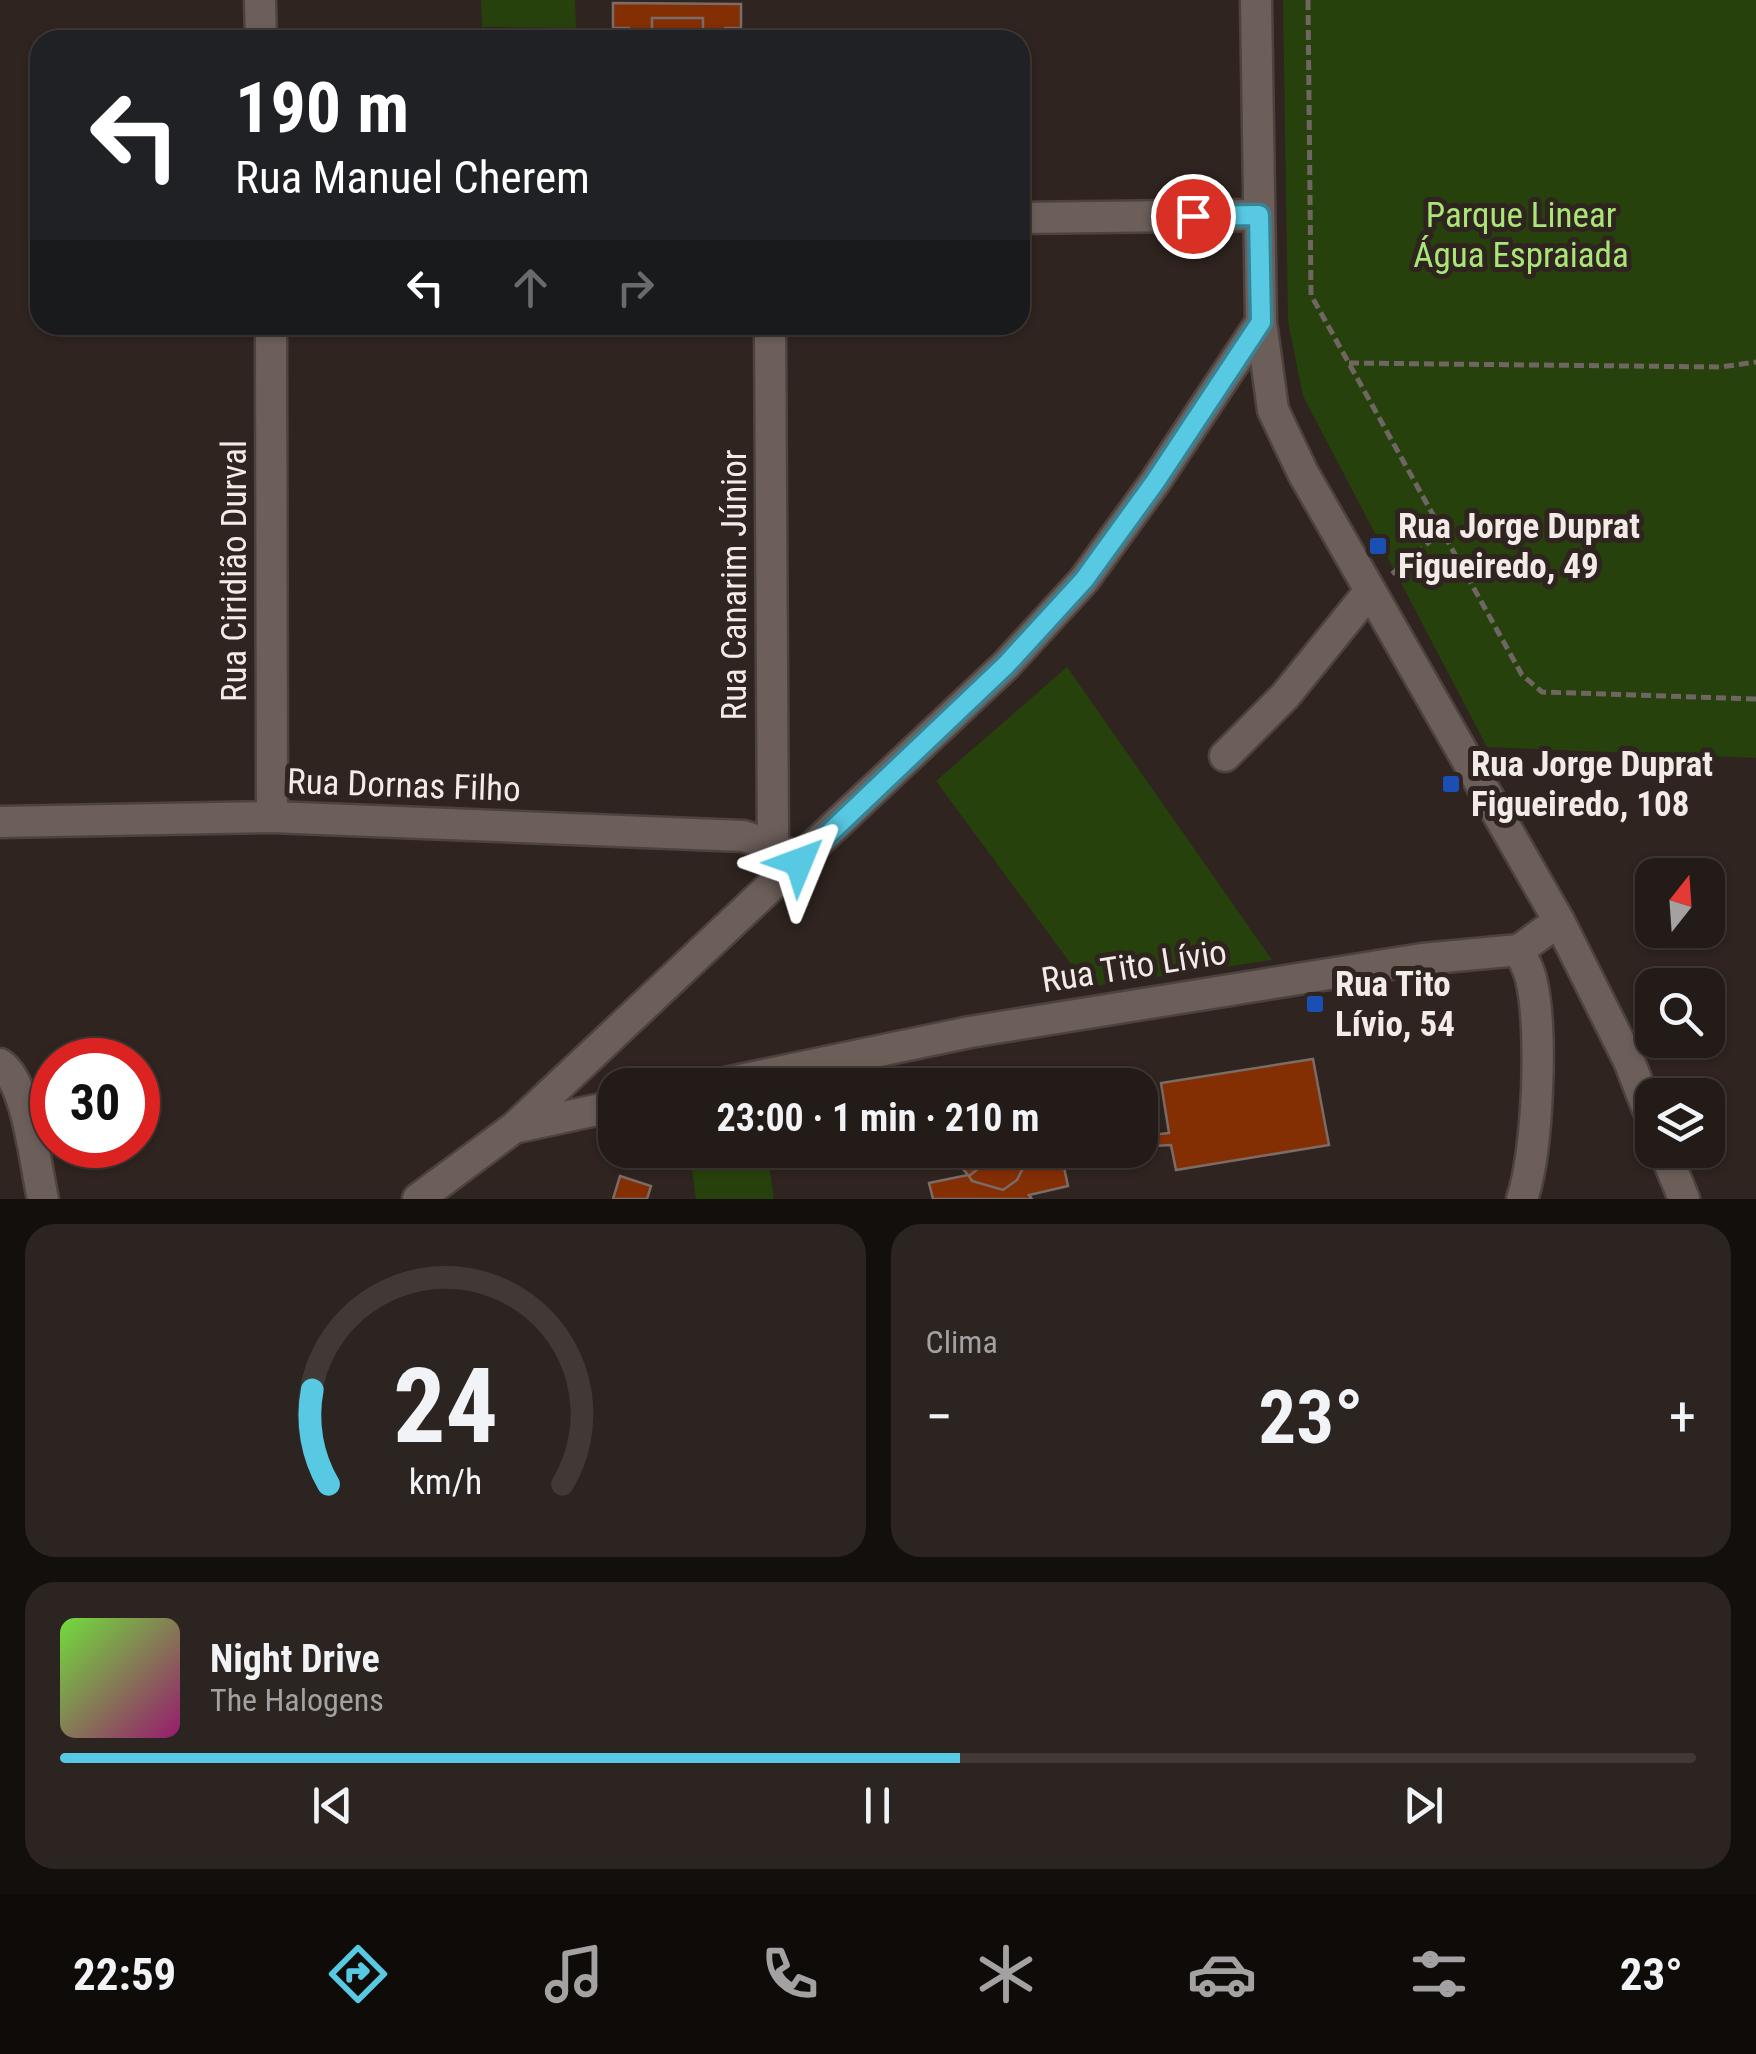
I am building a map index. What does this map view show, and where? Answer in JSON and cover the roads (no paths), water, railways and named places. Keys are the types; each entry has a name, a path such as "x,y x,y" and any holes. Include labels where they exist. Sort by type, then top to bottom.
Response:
{"street":[{"path":"260,0 262,30"},
{"path":"1256,0 1261,322 1272,410 1303,473 1559,921 1636,1078"},
{"path":"1030,218 1259,215"},
{"path":"418,1199 515,1127 1006,665 1084,580 1155,482 1261,322"},
{"name":"Rua Ciridião Durval","path":"270,335 272,817"},
{"name":"Rua Canarim Júnior","path":"770,335 773,845"},
{"path":"1225,756 1284,696 1370,591"},
{"name":"Rua Dornas Filho","path":"0,822 272,817 744,836 773,845 799,862"},
{"path":"1522,1199 1528,1183 1536,1116 1536,1031 1531,979 1519,950 1559,921"},
{"name":"Rua Tito Lívio","path":"797,1068 970,1032 1422,958 1519,950"},
{"path":"0,1064 10,1070 20,1091 43,1199"},
{"path":"515,1127 598,1110"},
{"path":"1671,1168 1684,1199"}],"place":[{"name":"Rua Jorge Duprat Figueiredo, 49","path":"1378,546"},
{"name":"Rua Jorge Duprat Figueiredo, 108","path":"1451,784"},
{"name":"Rua Tito Lívio, 54","path":"1315,1004"}],"park label":[{"name":"Parque Linear Água Espraiada","path":"1521,235"}]}
